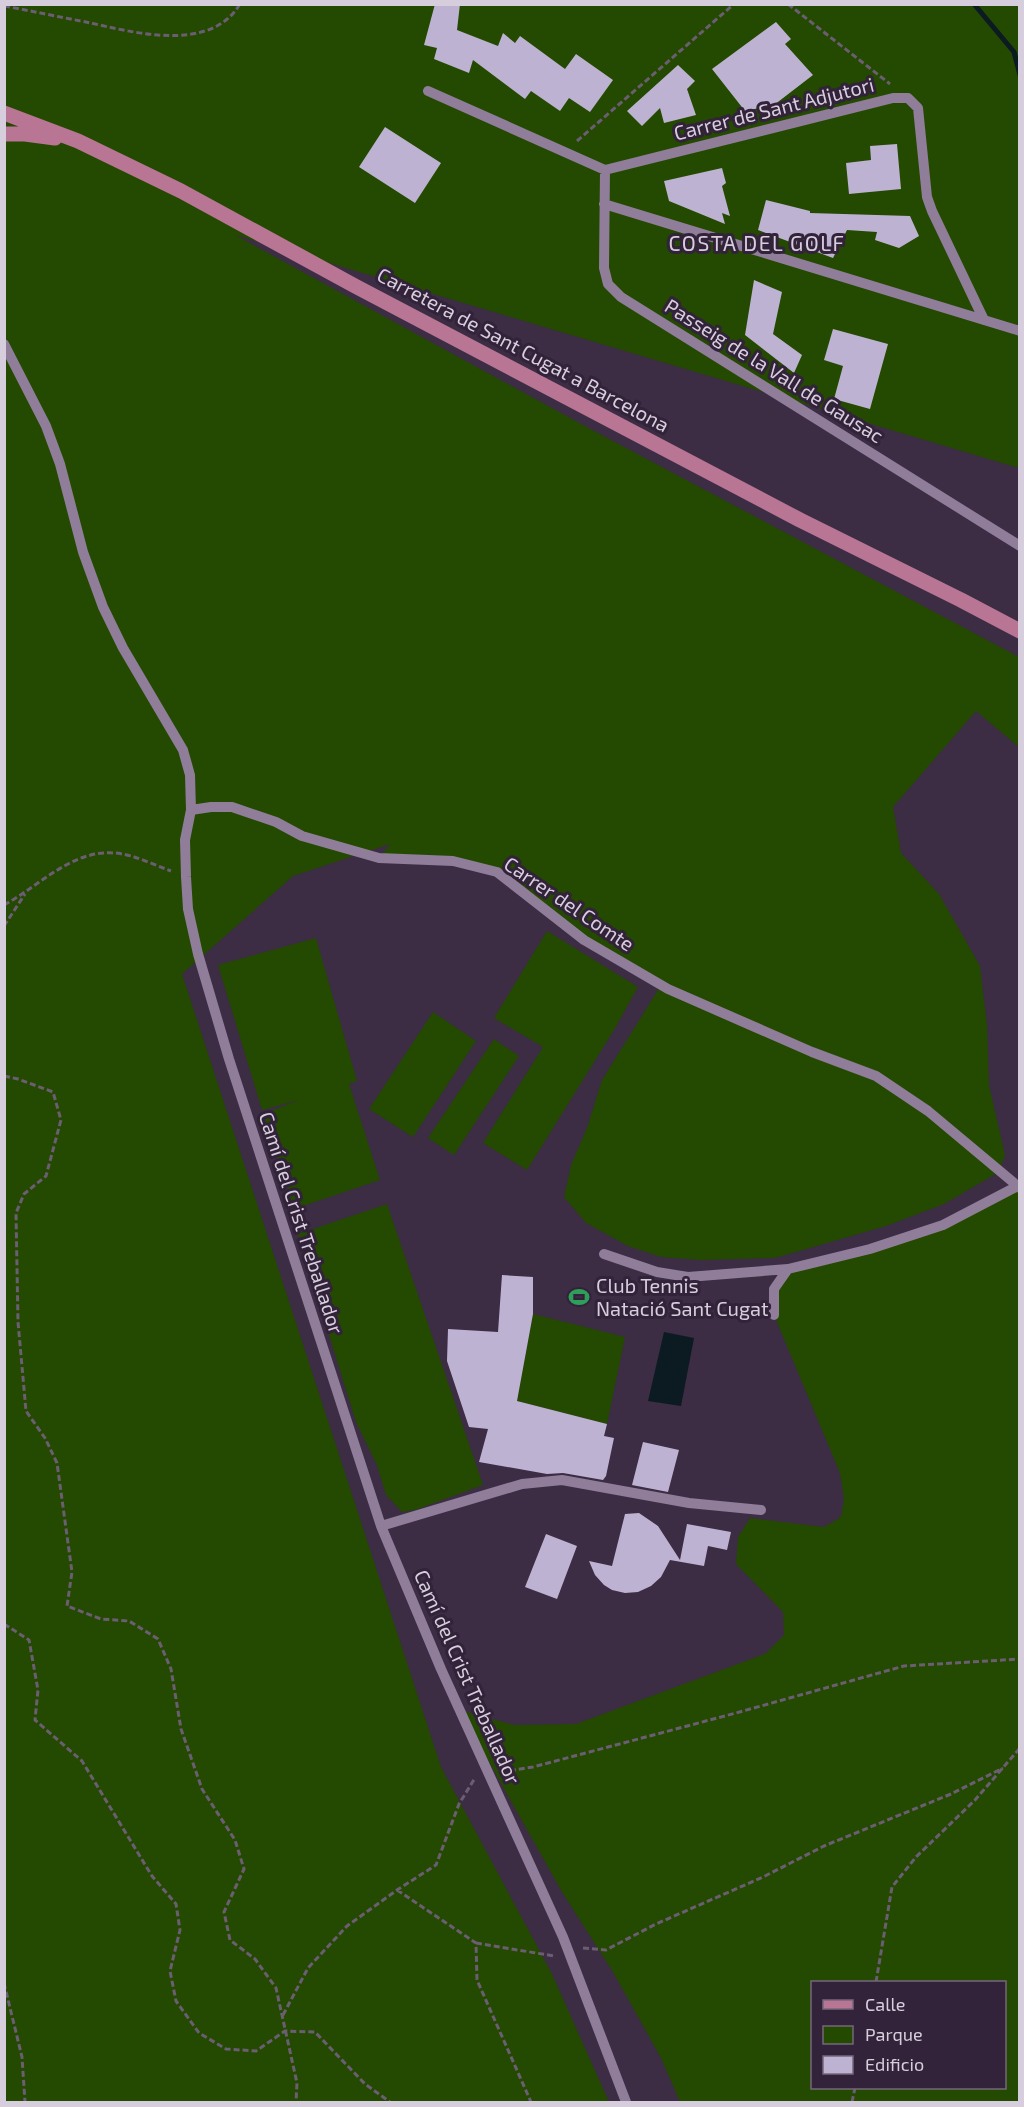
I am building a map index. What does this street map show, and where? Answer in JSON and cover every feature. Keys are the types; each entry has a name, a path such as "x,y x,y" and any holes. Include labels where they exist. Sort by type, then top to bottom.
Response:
{"main road":[{"name":"Carretera de Sant Cugat a Barcelona","path":"4,113 78,141 181,190 355,285 780,510 1020,631"},
{"path":"4,134 25,134 78,141"}],"street":[{"path":"428,91 605,170"},
{"name":"Carrer de Sant Adjutori","path":"605,170 893,98 908,98"},
{"path":"908,98 918,108 929,204 984,320"},
{"name":"Passeig de la Vall de Gausac","path":"605,170 604,268 608,284 621,297 1020,546"},
{"path":"604,204 1020,331"},
{"name":"Camí del Crist Treballador","path":"4,344 50,436 63,474 83,552 103,607 123,648 183,750 190,775 191,810 185,840 188,909 198,954 229,1059 381,1526 441,1669 572,1959 626,2103"},
{"name":"Carrer del Comte","path":"191,810 231,807 276,822 302,836 379,858 453,861 497,872 584,940 668,989 812,1052 876,1076 928,1111 1018,1187"},
{"path":"604,1254 657,1272 688,1277 788,1269 870,1249 943,1226 1018,1187"},
{"path":"774,1315 774,1289 788,1269"},
{"path":"381,1526 522,1484 562,1479 689,1503 760,1510"}],"path":[{"path":"4,6 150,35 188,35 228,20 240,4"},
{"path":"564,152 734,4"},
{"path":"788,4 908,98"},
{"path":"4,905 26,893 64,864 99,852 130,855 186,877"},
{"path":"4,926 26,893"},
{"path":"4,1076 53,1092 61,1120 46,1176 24,1194 16,1213 18,1322 26,1411 45,1438 57,1463 72,1572 67,1606 101,1619 129,1621 158,1639 171,1669 181,1729 202,1789 235,1840 244,1869 224,1912 230,1940 255,1959 276,1988 297,2083 296,2103"},
{"path":"4,1624 29,1640 38,1690 35,1720 82,1761 152,1876 176,1904 180,1930 170,1971 176,2001 199,2033 226,2049 256,2051 285,2031 315,2032 365,2084 390,2103"},
{"path":"282,2016 308,1968 347,1926 436,1865 459,1804 487,1768 533,1767 904,1666 1020,1659"},
{"path":"876,1981 892,1887 916,1857 975,1800 1020,1748"},
{"path":"567,1948 606,1950 656,1924 764,1877 824,1846 951,1794 1003,1768"},
{"path":"397,1890 476,1943 572,1959"},
{"path":"476,1943 477,1980 531,2103"},
{"path":"4,1983 22,2057 25,2103"}],"green space":[{"path":"5,5 1019,5 1019,468 235,235 581,424 1019,657 1019,747 976,711 893,807 901,853 939,894 980,966 987,1025 989,1085 1005,1155 999,1172 944,1204 886,1226 775,1258 701,1260 661,1257 628,1246 586,1223 564,1197 571,1165 587,1128 602,1080 661,985 584,940 497,872 453,861 379,858 390,844 293,876 182,974 441,1767 552,1974 609,2102 5,2102"},
{"path":"547,931 638,987 527,1170 483,1143 543,1047 494,1018"},
{"path":"316,938 357,1081 349,1084 380,1180 294,1209 263,1114 299,1100 262,1110 218,965"},
{"path":"433,1012 476,1041 413,1137 369,1109"},
{"path":"494,1039 519,1056 454,1155 428,1138"},
{"path":"1019,1188 1019,2102 680,2102 661,2058 613,1972 562,1892 460,1710 514,1725 576,1724 765,1654 784,1635 783,1612 736,1564 738,1537 750,1518 824,1527 841,1517 844,1499 840,1473 774,1315 774,1289 788,1269 943,1226"},
{"path":"387,1204 483,1485 415,1510 402,1512 386,1495 377,1465 356,1422 298,1234"},
{"path":"533,1314 625,1337 607,1424 517,1401"}],"shaded area":[{"path":"664,1332 694,1338 681,1406 648,1401"}],"building":[{"path":"435,4 460,4 457,30 498,46 503,33 515,43 520,36 565,69 576,54 613,80 590,112 569,98 560,111 531,91 525,99 473,60 469,73 434,59 437,48 424,45"},
{"path":"776,22 791,39 785,44 813,75 774,105 745,111 712,69"},
{"path":"678,65 695,81 687,89 696,115 664,123 660,108 642,126 627,111"},
{"path":"385,127 441,163 415,203 359,167"},
{"path":"897,144 901,189 849,194 846,163 871,160 870,146"},
{"path":"722,168 726,183 722,186 730,216 722,213 725,224 669,201 664,181"},
{"path":"766,200 810,211 810,213 910,216 919,236 899,248 875,240 877,232 847,230 833,258 758,230"},
{"path":"754,280 782,292 773,334 802,355 794,373 745,335"},
{"path":"833,329 888,344 870,409 834,399 843,366 824,360"},
{"path":"502,1275 533,1277 533,1314 517,1401 607,1424 604,1436 614,1438 606,1476 603,1480 563,1473 547,1474 479,1462 488,1429 469,1427 447,1361 448,1329 498,1332"},
{"path":"643,1442 679,1450 668,1492 632,1485"},
{"path":"639,1513 658,1526 680,1560 687,1524 731,1532 727,1550 708,1546 704,1566 670,1560 661,1577 651,1586 638,1592 625,1593 612,1590 595,1575 589,1561 612,1566 625,1514"},
{"path":"546,1534 577,1546 557,1599 525,1587"}],"waterway":[{"path":"974,4 1014,52 1020,75"}],"place":[{"name":"Club Tennis Natació Sant Cugat","path":"579,1297"}],"district":[{"name":"COSTA DEL GOLF","path":"757,244"}]}
